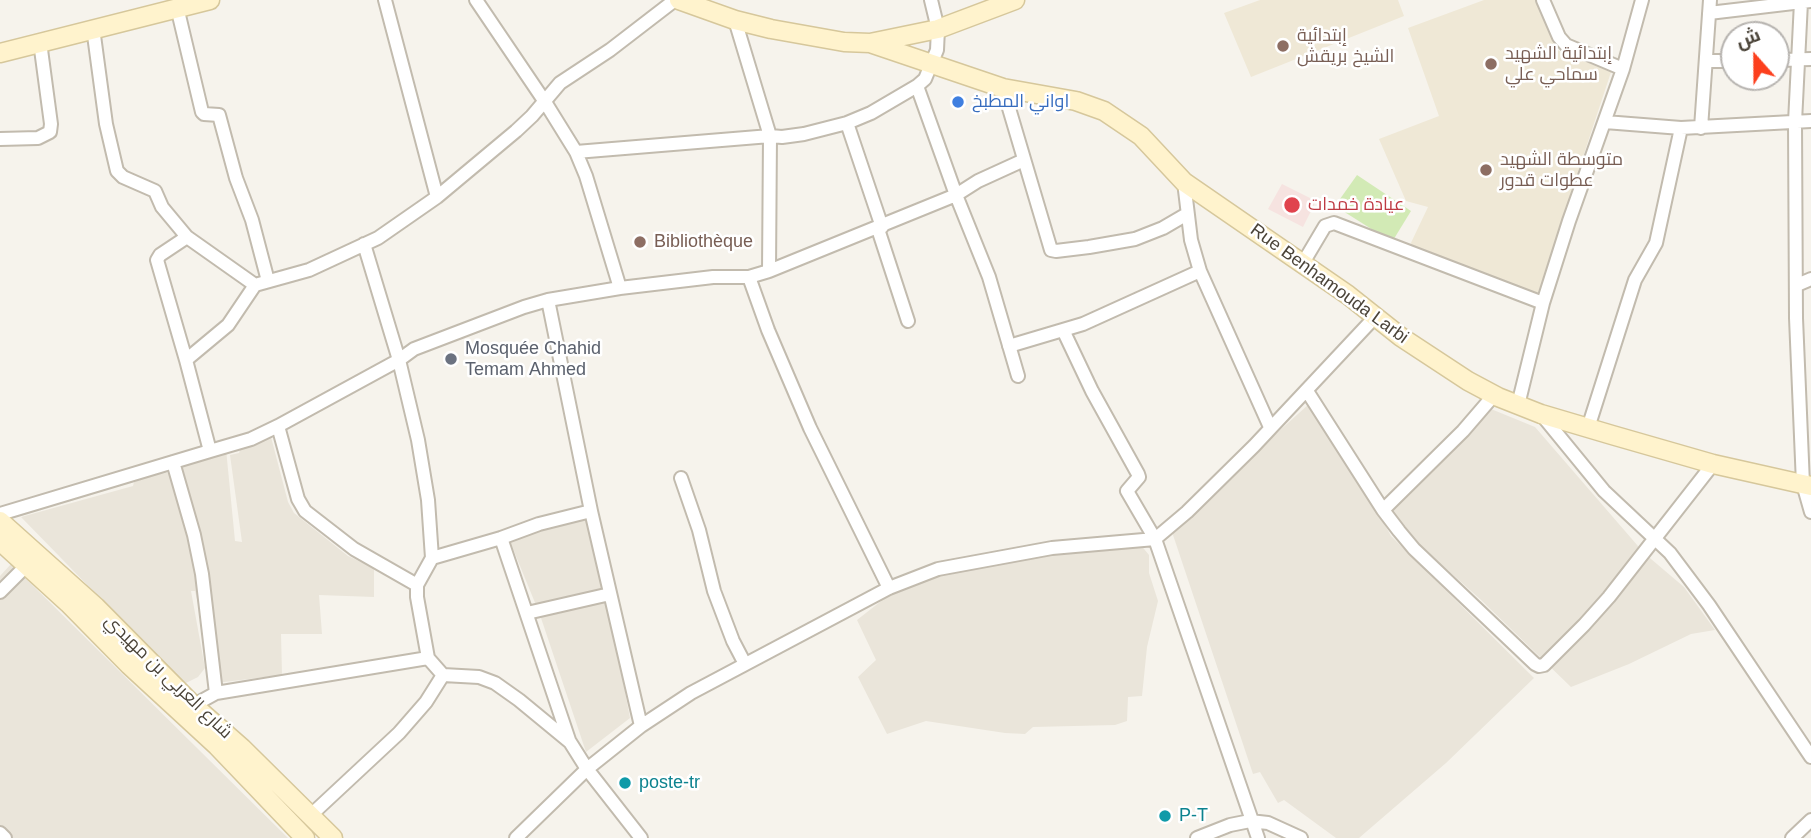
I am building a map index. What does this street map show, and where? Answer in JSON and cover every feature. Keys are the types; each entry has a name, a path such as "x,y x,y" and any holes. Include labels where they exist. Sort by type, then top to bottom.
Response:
{"street":[{"path":"0,53 210,0"},
{"path":"385,0 437,197"},
{"path":"476,0 576,152 586,176 620,288"},
{"path":"186,360 229,325 255,285 309,270 378,238 437,197 516,131 560,83 677,0 703,5 735,20 803,36 870,43 938,29 1006,2"},
{"path":"576,152 804,134 847,123 871,113 925,79 937,50 938,29 931,0"},
{"path":"1543,0 1559,37 1566,45 1623,69"},
{"path":"1518,405 1543,303 1623,69 1642,0"},
{"path":"1701,128 1709,7 1806,1 1805,59 1795,122 1798,388 1811,512"},
{"path":"177,7 202,112 219,115 268,281"},
{"path":"735,20 770,136 769,271"},
{"path":"93,29 106,124 115,167 123,177 155,191 162,207 187,237 255,285"},
{"path":"0,139 38,138 50,132 40,42"},
{"name":"Rue Benhamouda Larbi","path":"870,43 1003,88 1068,99 1104,111 1141,136 1184,182 1303,263 1429,356 1494,395 1541,414 1713,464 1807,485"},
{"path":"1707,61 1720,61"},
{"path":"917,86 989,277 1018,376"},
{"path":"1003,88 1047,242 1053,251 1135,239 1163,228 1187,214"},
{"path":"1605,122 1701,128 1811,121"},
{"path":"847,123 908,321"},
{"path":"1588,428 1634,279 1656,243 1681,128"},
{"path":"0,514 251,439 399,360 414,349 460,330 548,300 713,277 749,277 769,271 956,195 978,181 1024,160"},
{"path":"1184,182 1187,214 1200,271 1270,426"},
{"path":"1303,263 1325,226 1334,223 1543,303"},
{"path":"187,237 160,255 157,260 210,451"},
{"path":"364,244 399,360 418,440 428,500 432,558 417,585 416,597 428,658 443,675 479,677 495,683 519,699 570,742"},
{"path":"1009,346 1063,331 1200,271"},
{"path":"749,277 768,330 810,428 889,588"},
{"path":"1797,285 1811,279"},
{"path":"548,300 591,511 641,726"},
{"path":"516,838 587,769 641,726 691,693 889,588 938,569 964,564 1052,548 1155,539 1207,493 1375,317"},
{"path":"1063,331 1092,391 1139,475 1127,491 1155,539 1258,838"},
{"path":"1307,391 1383,510 1414,549 1539,666 1584,625 1656,540 1713,464"},
{"path":"1383,510 1463,431 1494,395"},
{"path":"1541,414 1604,491 1670,553 1709,605 1811,757"},
{"path":"278,426 298,499 305,511 354,549 417,585"},
{"path":"173,462 202,574 216,693"},
{"path":"681,478 699,530 714,591 745,664"},
{"path":"432,558 539,524 591,511"},
{"name":"شارع العربي بن مهيدي","path":"0,521 33,559 138,650 186,709 242,748 333,838"},
{"path":"501,538 570,742 587,769 641,838"},
{"path":"1,543 33,559 129,665 186,709 217,746 305,838"},
{"path":"0,592 33,559"},
{"path":"527,613 610,594"},
{"path":"129,665 138,650"},
{"path":"186,709 216,693 428,658"},
{"path":"311,815 399,733 426,702 443,675"},
{"path":"1792,838 1811,820"},
{"path":"1197,838 1230,825 1251,821 1268,823 1301,838"},
{"path":"0,833 5,838"}],"shaded area":[{"name":"إبتدائية الشيخ بريقش","path":"1260,0 1398,0 1404,16 1251,77 1224,13"},
{"name":"متوسطة الشهيد عطوات قدور","path":"1484,0 1536,0 1557,50 1611,72 1538,293 1409,247 1428,207 1406,201 1379,139 1439,116 1408,28"},
{"name":"عيادة خمدات","path":"1282,184 1316,201 1303,227 1268,209"},
{"path":"1309,404 1368,494 1391,536 1534,678 1446,763 1359,838 1336,838 1284,800 1278,803 1260,772 1253,774 1171,529"},
{"path":"1491,409 1535,427 1644,553 1684,587 1715,630 1691,634 1629,664 1571,687 1414,540 1388,510"},
{"path":"271,437 288,502 294,513 348,556 374,568 374,597 319,595 322,634 281,634 282,675 216,683 195,591 191,591 205,668 198,677 186,683 177,677 21,517 133,486 134,482 155,474 177,472 177,463 226,449 235,541 242,542 230,455 239,453 241,446"},
{"path":"586,518 608,602 630,718 586,752 540,615 509,539"},
{"path":"1140,544 1149,555 1149,573 1158,601 1147,647 1142,696 1128,697 1127,721 1115,725 1033,727 1025,734 926,721 887,734 858,677 876,660 857,620 894,591 993,559"},
{"path":"11,564 288,838 0,838 0,576"}],"green space":[{"path":"1357,175 1411,211 1392,242 1335,206"}],"place":[{"name":"إبتدائية الشيخ بريقش","path":"1283,46"},
{"name":"إبتدائية الشهيد سماحي علي","path":"1491,64"},
{"name":"اواني المطبخ","path":"958,102"},
{"name":"متوسطة الشهيد عطوات قدور","path":"1486,170"},
{"name":"عيادة خمدات","path":"1292,205"},
{"name":"Bibliothèque","path":"640,242"},
{"name":"Mosquée Chahid Temam Ahmed","path":"451,359"},
{"name":"poste-tr","path":"625,783"},
{"name":"P-T","path":"1165,816"}]}
